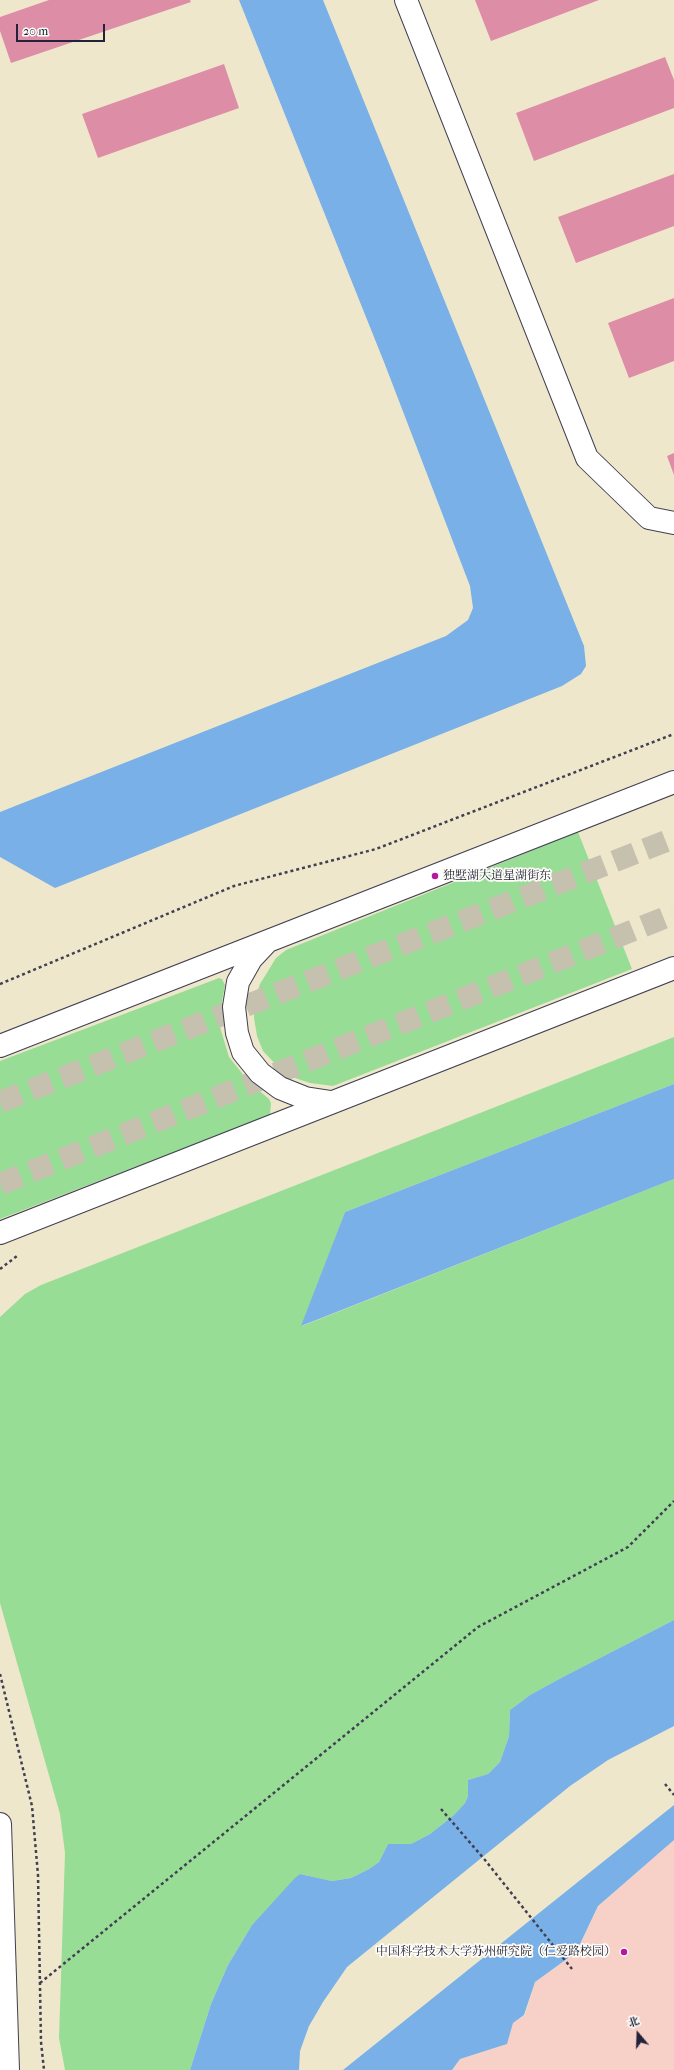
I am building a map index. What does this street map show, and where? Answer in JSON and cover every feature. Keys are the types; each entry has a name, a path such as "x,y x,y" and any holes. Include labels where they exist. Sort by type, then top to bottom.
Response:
{"main road":[{"path":"406,0 587,458 649,518 674,523"},
{"path":"0,1046 674,782"},
{"path":"269,941 251,959 238,982 234,1007 237,1032 243,1052 260,1073 280,1088 305,1098 333,1102"},
{"path":"0,1233 674,968"},
{"path":"0,1824 8,2070"}],"path":[{"path":"0,984 234,886 376,849 674,734"},
{"path":"40,1983 478,1627 628,1547 674,1501"},
{"path":"0,1674 32,1806 38,1875 41,2042 44,2070"},
{"path":"665,1784 674,1795"},
{"path":"441,1809 485,1860 572,1969"}],"shaded area":[{"name":"中国科学技术大学苏州研究院（仁爱路校园）","path":"674,1840 674,2070 452,2070 460,2059 507,2044 513,2023 525,2015 535,1982 571,1956 583,1938 598,1906"}],"green space":[{"path":"578,832 632,969 333,1086 310,1083 295,1078 282,1071 263,1051 257,1036 254,1018 254,1002 260,984 276,958 286,950"},
{"path":"219,978 222,979 225,985 220,1012 220,1027 229,1057 249,1082 269,1099 271,1103 270,1115 0,1219 0,1061"},
{"path":"674,1037 674,1084 345,1212 302,1326 674,1179 674,1620 530,1695 510,1710 509,1736 500,1762 488,1774 468,1780 468,1796 465,1803 454,1815 430,1834 411,1844 388,1844 379,1862 351,1878 332,1881 300,1874 252,1925 228,1965 211,2004 190,2070 65,2070 59,2038 65,1853 60,1814 0,1603 0,1317 25,1294 41,1285"}],"water":[{"path":"239,0 323,0 584,646 586,666 581,674 562,686 55,888 0,857 0,812 446,636 468,620 473,608 470,586 384,362"},
{"path":"674,1084 674,1179 301,1326 345,1212"},
{"path":"674,1620 674,1726 608,1760 570,1786 347,1967 323,2002 309,2026 300,2051 299,2070 190,2070 211,2004 228,1965 252,1925 295,1878 300,1874 332,1881 351,1878 379,1862 388,1844 411,1844 430,1834 454,1815 465,1803 468,1796 468,1780 488,1774 500,1762 509,1736 510,1710 530,1695"},
{"path":"674,1805 674,1840 598,1906 580,1944 571,1956 535,1982 524,2015 513,2023 507,2044 460,2059 452,2070 343,2070"}],"building":[{"path":"49,0 190,0 191,2 11,63 0,31 0,17"},
{"path":"475,0 599,0 491,41"},
{"path":"665,57 674,80 674,108 534,161 516,113"},
{"path":"224,64 239,108 98,158 82,114"},
{"path":"674,174 674,226 576,263 558,217"},
{"path":"674,298 674,361 629,378 608,323"},
{"path":"674,453 674,475 667,456"}],"tunnel":[{"path":"0,1102 674,838"},
{"path":"0,1184 674,914"}],"place":[{"name":"独墅湖大道星湖街东","path":"435,876"},
{"name":"中国科学技术大学苏州研究院（仁爱路校园）","path":"624,1952"}]}
